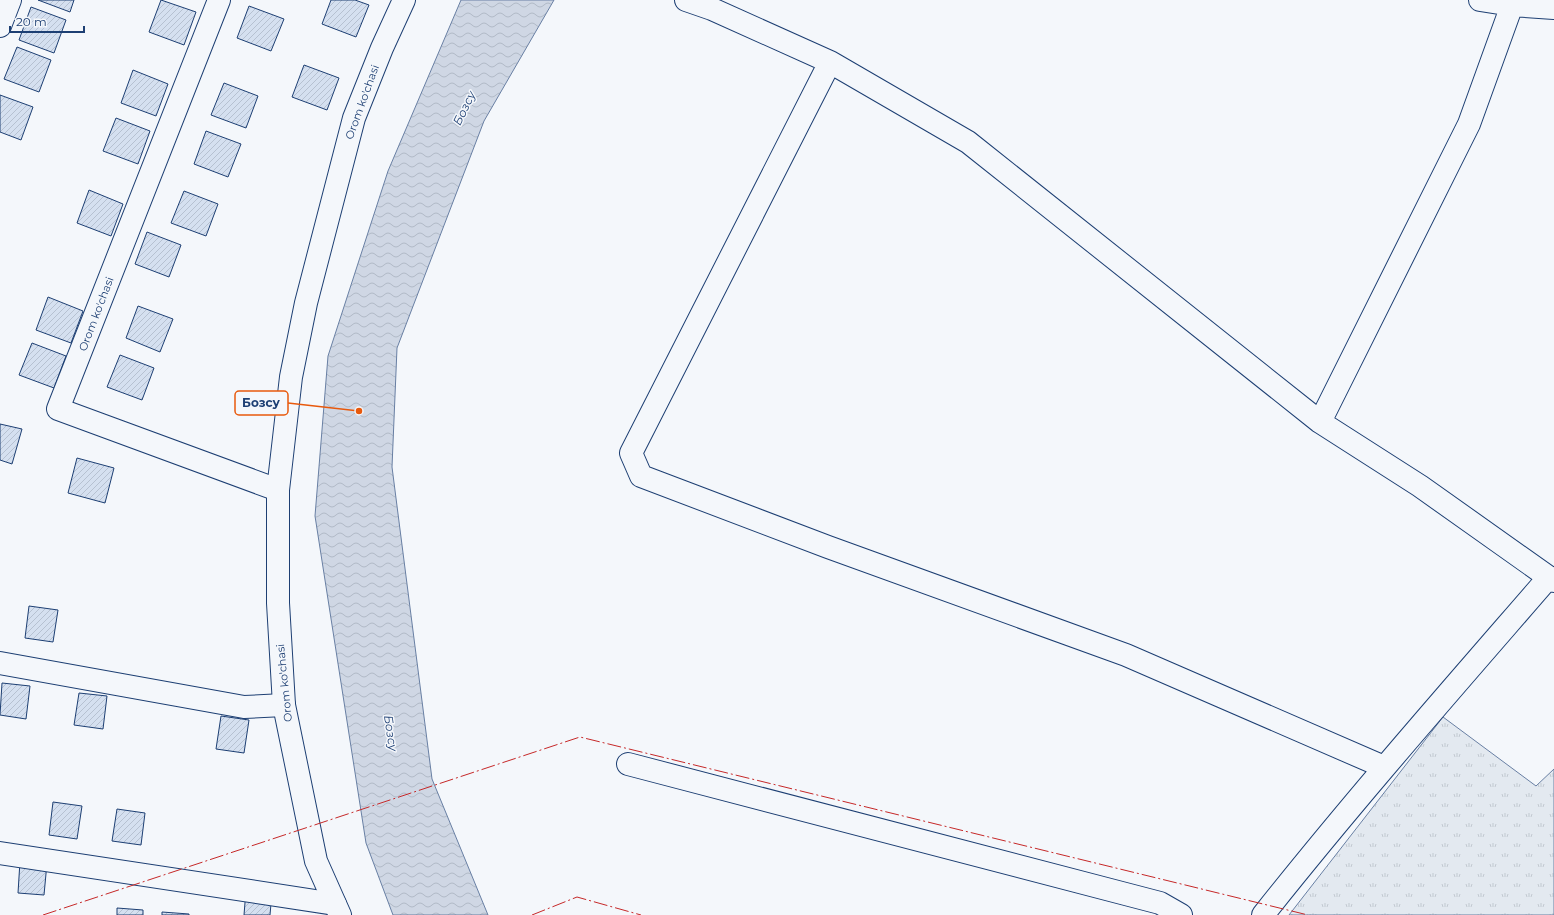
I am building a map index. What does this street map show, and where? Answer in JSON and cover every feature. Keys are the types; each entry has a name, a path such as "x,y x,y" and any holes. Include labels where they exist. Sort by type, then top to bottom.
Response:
{"street":[{"path":"0,26 10,0"},
{"name":"Orom ko'chasi","path":"219,0 58,409 278,490"},
{"name":"Orom ko'chasi","path":"337,910 316,861 284,705 278,603 278,490 291,377 306,302 354,118 382,48 404,0"},
{"path":"686,0 716,5 830,62 968,142 1320,422 1420,486 1552,579 1384,767 1263,915"},
{"path":"1480,0 1512,6 1554,8"},
{"path":"1320,422 1469,124 1512,6"},
{"path":"830,62 631,453 641,476 828,547 1126,655 1384,767"},
{"path":"0,663 244,707 284,705"},
{"path":"628,764 1153,901 1160,903 1181,915"},
{"path":"0,854 337,910"}],"green space":[{"path":"1443,717 1536,786 1554,769 1554,915 1289,915"}],"water":[{"name":"Бозсу","path":"461,0 554,0 484,121 397,348 392,467 432,779 488,915 393,915 366,843 315,516 328,356 388,171"}],"building":[{"path":"38,0 74,0 70,12"},
{"path":"161,0 196,12 184,45 149,32"},
{"path":"331,0 355,0 369,5 356,37 322,24"},
{"path":"249,6 284,19 271,51 237,38"},
{"path":"31,7 66,20 54,53 19,40"},
{"path":"17,47 51,60 39,92 4,79"},
{"path":"304,65 339,78 327,110 292,97"},
{"path":"133,70 168,84 156,116 121,103"},
{"path":"224,83 258,96 246,128 211,115"},
{"path":"0,95 33,107 21,140 0,132"},
{"path":"116,118 150,131 138,164 103,151"},
{"path":"206,131 241,144 228,177 194,164"},
{"path":"89,190 123,204 111,236 77,223"},
{"path":"184,191 218,204 206,236 171,223"},
{"path":"147,232 181,245 169,277 135,264"},
{"path":"48,297 83,311 71,343 36,330"},
{"path":"138,306 173,319 160,352 126,338"},
{"path":"32,343 66,356 54,388 19,375"},
{"path":"120,355 154,368 142,400 107,387"},
{"path":"0,424 22,429 12,464 0,460"},
{"path":"77,458 114,468 105,503 68,493"},
{"path":"29,606 58,610 53,642 25,638"},
{"path":"2,683 30,686 26,719 0,715"},
{"path":"79,693 107,696 103,729 74,725"},
{"path":"221,716 249,720 244,753 216,749"},
{"path":"53,802 82,806 77,839 49,835"},
{"path":"117,809 145,813 141,845 112,841"},
{"path":"20,861 47,863 44,895 18,893"},
{"path":"246,890 272,892 270,915 244,915"},
{"path":"117,908 143,910 143,915 117,915"},
{"path":"162,912 189,914 189,915 162,915"}],"power":[{"path":"43,915 580,737 1308,915"},
{"path":"532,915 577,897 641,915"}],"place":[{"name":"Бозсу","path":"359,411"}]}
